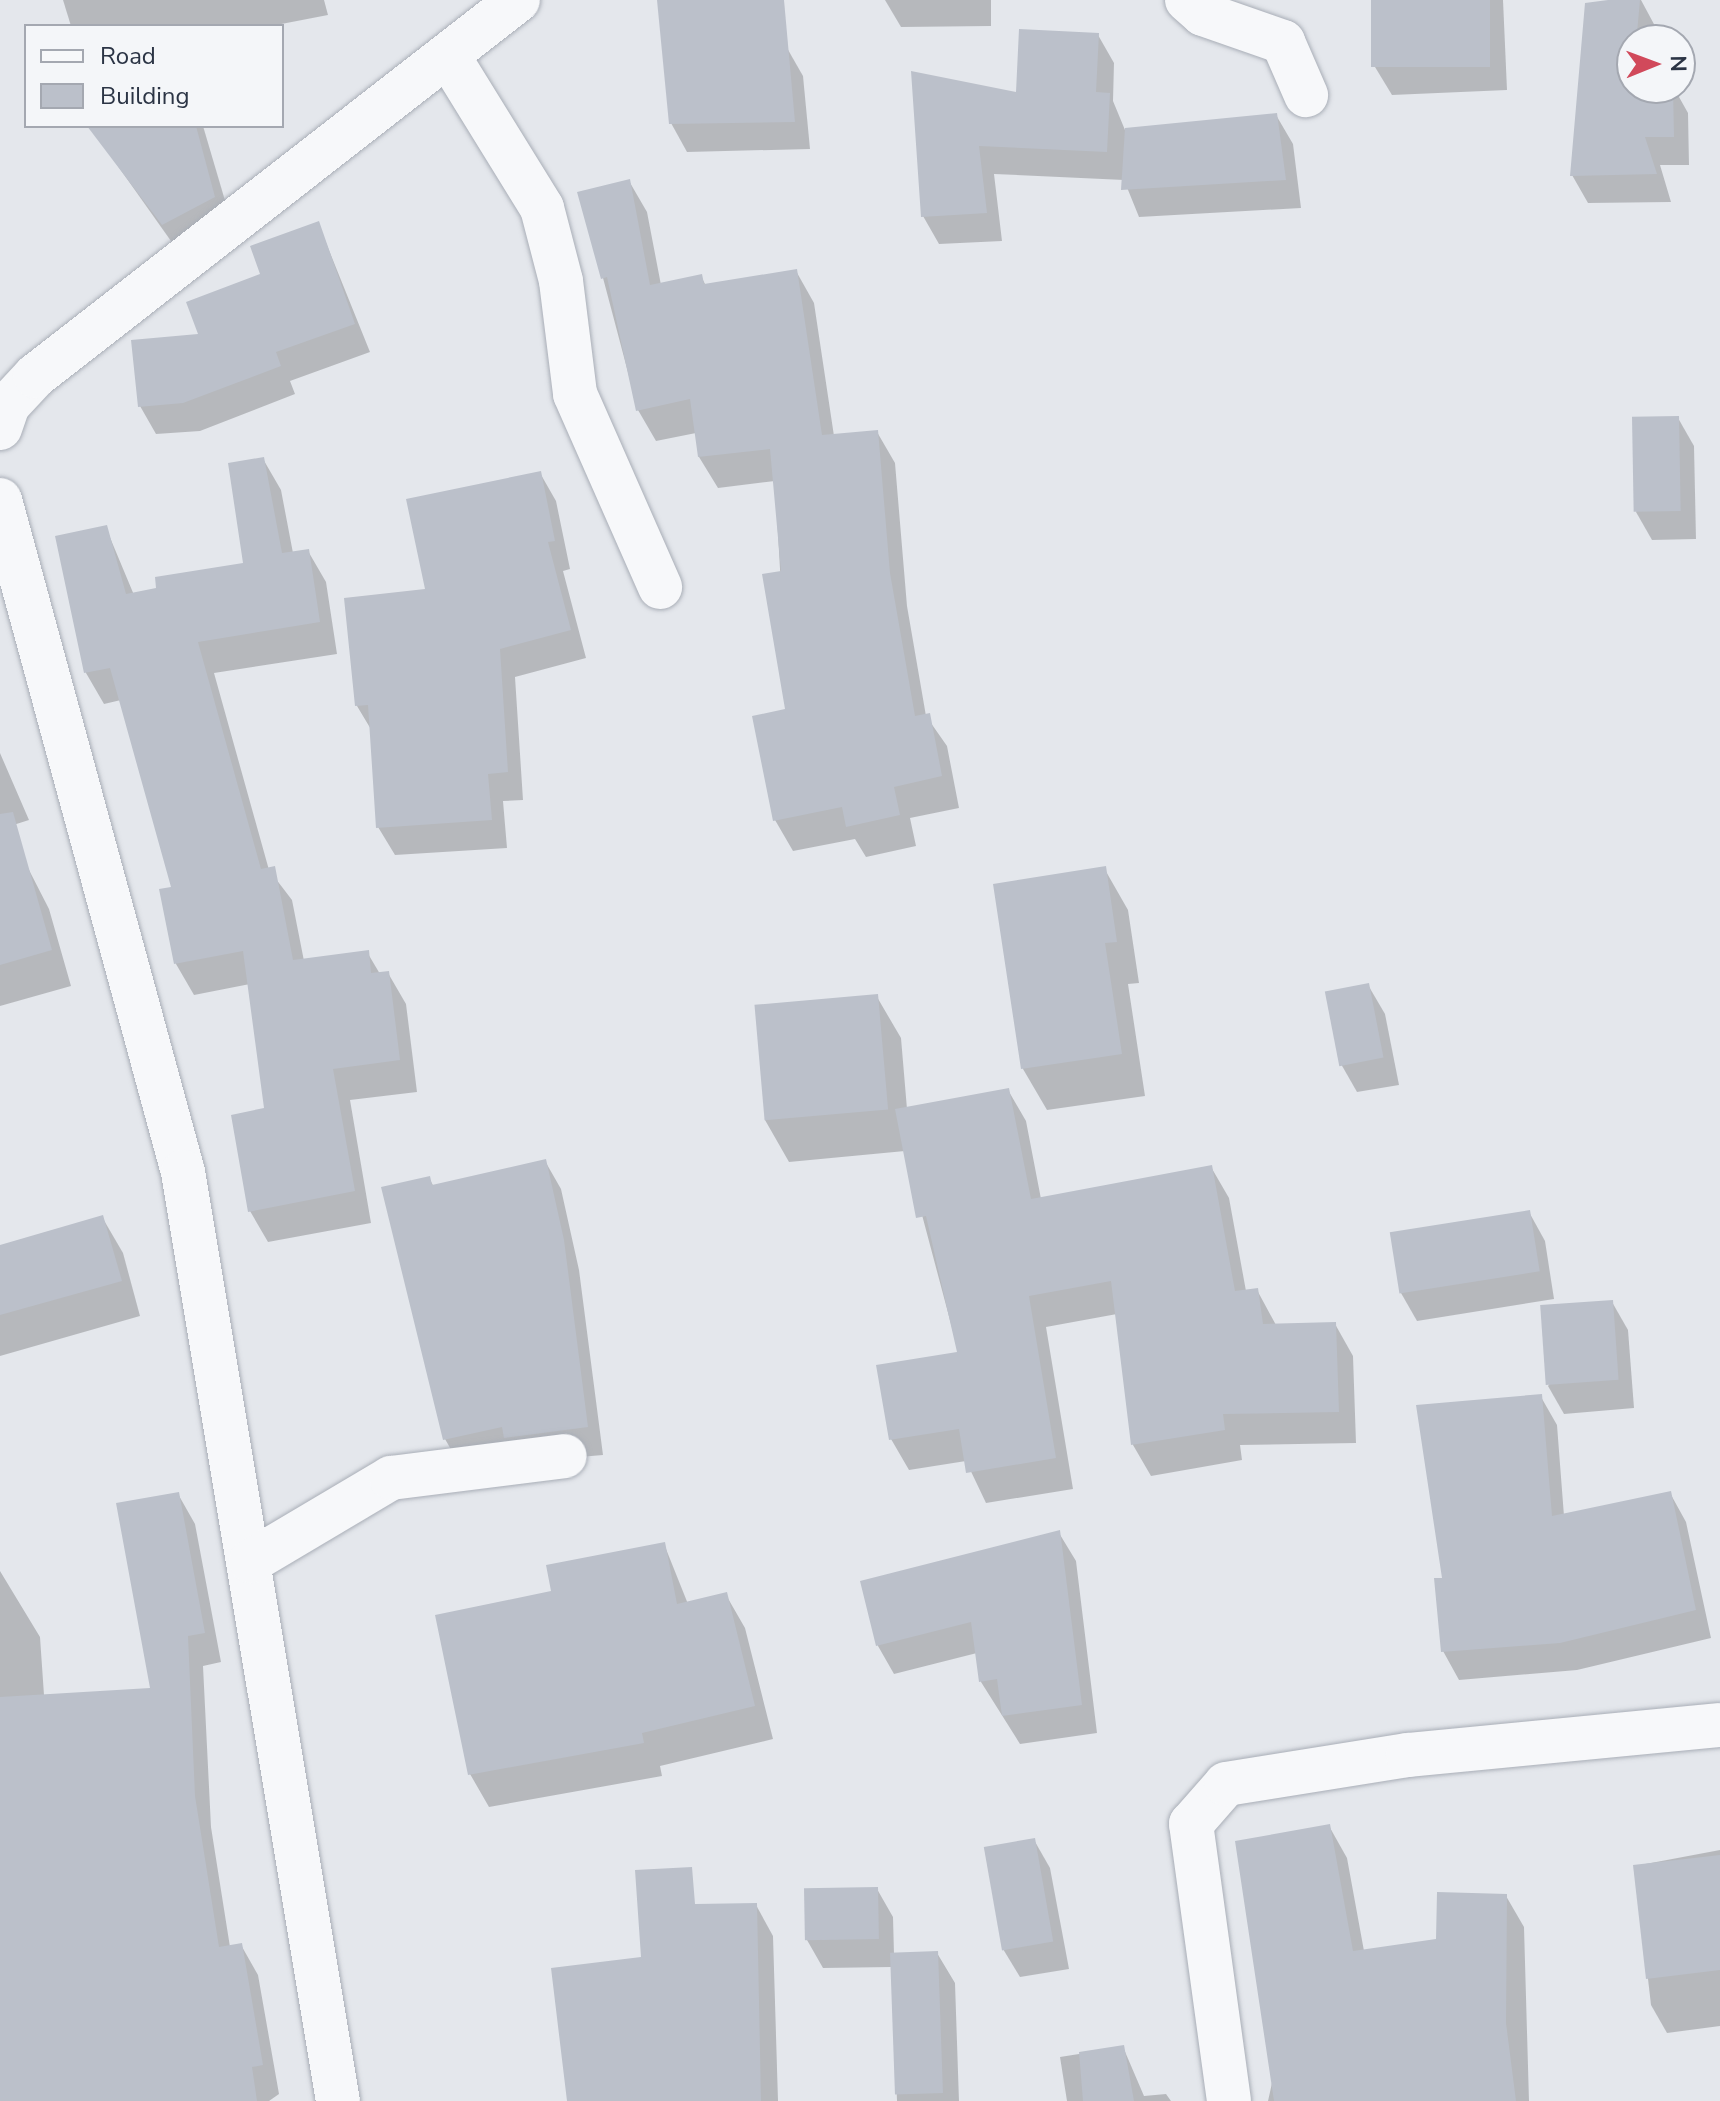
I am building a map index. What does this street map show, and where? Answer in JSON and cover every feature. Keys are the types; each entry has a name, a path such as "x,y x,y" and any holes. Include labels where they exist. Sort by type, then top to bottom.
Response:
{"street":[{"path":"1187,0 1203,14 1283,42 1306,95"},
{"path":"0,428 8,405 35,376 450,59 495,8"},
{"path":"450,59 542,208 561,281 575,394 660,587"},
{"path":"0,500 183,1172 251,1561 338,2101"},
{"path":"251,1561 391,1478 565,1456"},
{"path":"1229,2101 1191,1824 1226,1784 1423,1753 1720,1725"}],"building":[{"path":"657,0 784,0 795,122 669,124"},
{"path":"1371,0 1490,0 1490,67 1371,67"},
{"path":"1640,0 1638,24 1616,24 1616,104 1673,104 1674,137 1645,137 1657,174 1570,176 1585,3"},
{"path":"1019,29 1099,33 1096,92 1110,93 1107,152 979,146 987,213 921,217 911,71 1016,92"},
{"path":"1277,113 1286,180 1121,190 1125,128"},
{"path":"89,128 197,128 215,197 162,225"},
{"path":"630,179 650,285 702,274 704,284 797,269 822,435 878,430 890,573 915,716 930,713 942,776 894,787 900,815 846,827 842,807 773,821 752,716 785,709 762,574 781,571 770,449 698,457 690,399 636,411 607,277 601,279 577,192"},
{"path":"319,221 355,324 276,352 281,366 183,403 138,407 131,340 198,334 186,302 260,274 250,246"},
{"path":"1679,416 1681,511 1634,512 1632,417"},
{"path":"264,457 282,553 309,549 320,622 198,642 261,869 275,866 293,960 369,950 371,973 389,971 400,1060 333,1069 355,1191 248,1212 231,1115 264,1108 243,951 174,964 159,889 171,887 110,668 84,673 55,536 107,525 126,594 156,588 155,577 243,563 228,463"},
{"path":"541,471 555,541 548,542 571,630 500,649 508,772 488,774 492,820 376,828 368,705 355,706 344,598 425,589 406,499"},
{"path":"13,812 52,950 0,965 0,814"},
{"path":"1106,866 1117,942 1105,943 1122,1054 1021,1069 993,884"},
{"path":"1369,983 1384,1058 1339,1066 1325,992"},
{"path":"878,994 888,1110 765,1120 754,1005"},
{"path":"1009,1088 1031,1199 1212,1165 1235,1291 1258,1288 1263,1324 1336,1322 1339,1412 1223,1414 1225,1430 1131,1445 1111,1281 1029,1296 1056,1458 966,1473 959,1429 889,1440 876,1365 957,1352 926,1216 916,1218 895,1109"},
{"path":"546,1159 564,1240 588,1427 504,1438 502,1427 443,1440 381,1187 430,1176 432,1185"},
{"path":"1530,1210 1540,1271 1399,1293 1390,1232"},
{"path":"103,1215 122,1281 0,1315 0,1245"},
{"path":"1613,1300 1619,1380 1546,1385 1540,1305"},
{"path":"1542,1394 1552,1516 1671,1491 1696,1610 1560,1643 1441,1652 1434,1578 1442,1578 1416,1405"},
{"path":"179,1492 205,1633 188,1636 195,1796 219,1947 242,1943 263,2065 252,2067 257,2101 0,2101 0,1697 150,1688 116,1503"},
{"path":"1060,1530 1082,1705 1002,1716 997,1679 979,1682 971,1622 876,1646 860,1581"},
{"path":"665,1542 677,1604 727,1592 755,1706 642,1733 644,1743 468,1775 435,1615 551,1591 546,1565"},
{"path":"1330,1824 1353,1951 1436,1939 1437,1892 1507,1894 1506,2023 1516,2101 1274,2101 1235,1841"},
{"path":"1035,1838 1053,1941 1002,1950 984,1847"},
{"path":"1720,1855 1720,1970 1646,1979 1633,1865"},
{"path":"692,1867 695,1904 757,1903 761,2101 567,2101 551,1968 641,1957 635,1870"},
{"path":"878,1887 879,1939 805,1940 804,1888"},
{"path":"938,1951 943,2093 895,2095 890,1953"},
{"path":"1124,2045 1134,2101 1083,2101 1079,2052"}]}
